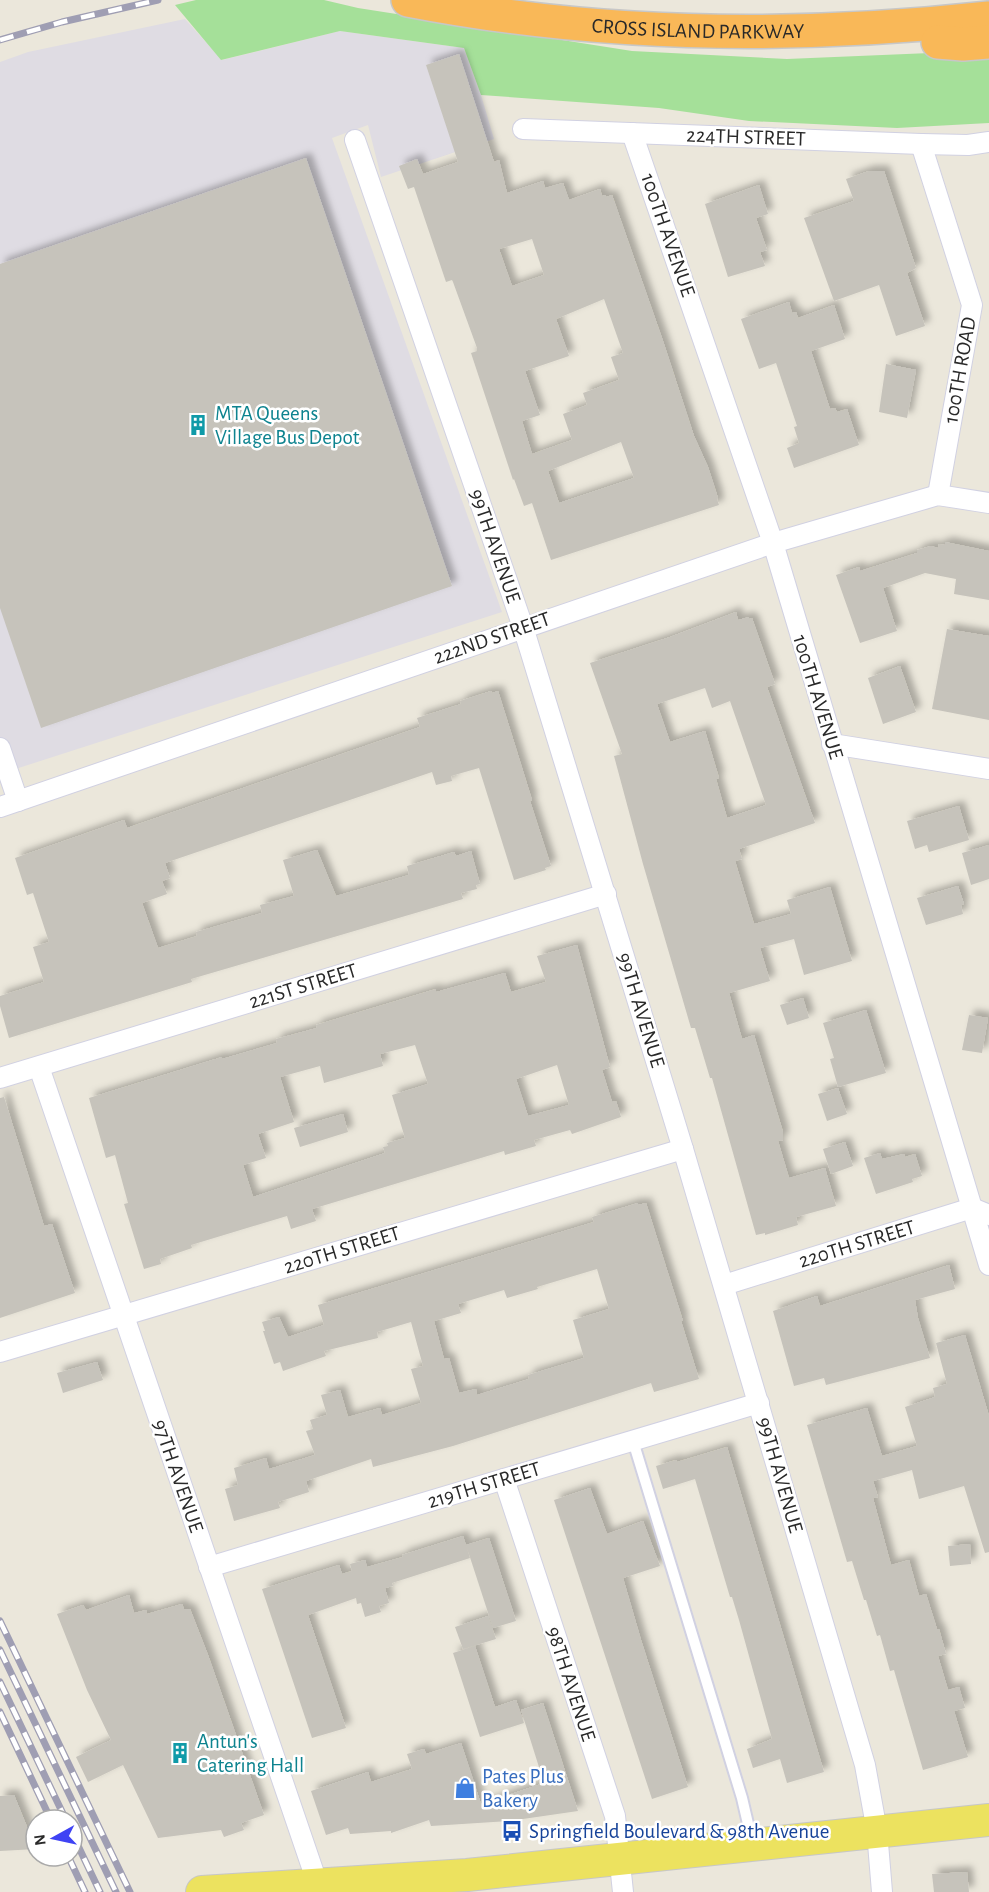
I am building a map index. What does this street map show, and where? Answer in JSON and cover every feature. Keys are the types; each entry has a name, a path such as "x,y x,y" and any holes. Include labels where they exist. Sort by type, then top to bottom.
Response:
{"highway":[{"name":"CROSS ISLAND PARKWAY","path":"408,0 489,13 688,30 820,31 886,28 989,18"},
{"path":"820,31 963,44 989,42"}],"main road":[{"path":"202,1892 318,1885 365,1887 989,1820"}],"street":[{"name":"224TH STREET","path":"523,129 968,145 989,148"},
{"name":"100TH AVENUE","path":"632,133 773,543 832,744 980,1211 989,1265"},
{"name":"99TH AVENUE","path":"355,140 524,627 724,1285 865,1765 877,1831 882,1892"},
{"name":"224TH STREET","path":"968,145 989,142"},
{"name":"100TH ROAD","path":"921,144 972,305 938,495"},
{"name":"222ND STREET","path":"9,804 773,543 938,495 989,503"},
{"path":"832,744 989,769"},
{"path":"0,748 9,804"},
{"name":"221ST STREET","path":"0,1078 606,894"},
{"name":"97TH AVENUE","path":"39,1067 318,1885"},
{"name":"220TH STREET","path":"0,1352 683,1149"},
{"name":"220TH STREET","path":"724,1285 980,1211"},
{"name":"219TH STREET","path":"209,1567 759,1403"},
{"name":"98TH AVENUE","path":"504,1479 615,1816 623,1892"}],"lane":[{"path":"633,1441 742,1798 753,1844"}],"shaded area":[{"name":"MTA Queens Village Bus Depot","path":"185,19 222,60 340,31 464,48 494,139 381,177 368,125 332,138 502,612 0,774 0,62 28,52"}],"green space":[{"path":"196,0 324,0 358,8 632,51 787,59 930,53 989,47 989,123 897,128 749,121 659,108 481,95 464,48 340,31 221,60 175,5"}],"building":[{"path":"459,54 494,162 499,160 507,193 543,181 545,188 563,183 569,200 600,189 602,196 612,195 694,436 708,467 719,505 551,560 532,503 524,506 513,480 471,353 477,351 477,348 453,282 452,280 446,282 414,187 408,189 399,166 417,159 423,174 458,162 426,65","holes":["532,239 544,275 512,286 499,249","604,299 623,353 611,357 619,380 583,393 587,405 563,414 572,440 532,454 522,421 540,415 525,371 569,356 556,319","621,442 634,478 559,503 548,471"]},
{"name":"MTA Queens Village Bus Depot","path":"306,158 452,586 41,728 0,608 0,264"},
{"path":"869,171 884,171 916,268 907,273 925,326 896,336 879,285 834,301 804,218 854,201 846,179"},
{"path":"759,185 768,214 756,218 767,250 760,252 765,266 728,277 705,204"},
{"path":"789,302 792,313 796,312 798,318 834,305 845,339 811,351 830,409 835,408 837,412 847,409 859,445 794,468 787,448 799,443 794,427 797,426 776,363 759,369 741,319"},
{"path":"886,364 916,370 907,418 879,412"},
{"path":"945,542 989,551 989,600 954,594 956,579 925,573 883,588 897,631 860,643 836,575 859,567 860,571 917,553 917,550 931,546 938,548 939,544 945,545"},
{"path":"736,612 738,620 752,618 775,684 767,687 815,823 739,849 742,859 735,861 754,924 791,914 787,900 830,887 852,961 804,975 794,939 760,948 770,981 729,993 742,1039 754,1035 783,1132 783,1140 778,1141 789,1178 825,1168 836,1206 796,1217 798,1225 765,1235 765,1233 756,1235 712,1078 710,1078 695,1028 691,1028 614,756 622,754 590,663 670,637","holes":["705,688 712,708 730,701 766,805 727,818 716,779 719,778 705,731 670,742 657,704"]},
{"path":"947,629 989,636 989,720 932,709"},
{"path":"900,666 916,712 883,724 868,678"},
{"path":"491,691 492,693 498,691 532,800 530,801 551,866 545,868 546,870 514,880 479,768 451,776 452,781 436,785 432,772 165,863 170,878 162,881 167,894 142,903 158,948 197,936 196,932 262,913 260,905 294,896 283,860 317,850 336,896 409,875 407,866 454,852 456,856 471,851 480,884 476,885 477,889 461,893 463,899 191,979 192,982 9,1038 0,1006 0,996 44,982 33,947 49,942 33,893 27,895 15,858 124,820 127,828 420,727 417,718 461,704 460,701"},
{"path":"959,806 969,840 929,852 927,845 915,849 907,821"},
{"path":"989,845 989,879 971,885 962,853"},
{"path":"958,886 964,904 961,905 963,914 926,925 917,898"},
{"path":"577,945 610,1067 602,1070 612,1102 616,1101 621,1117 572,1134 570,1130 534,1140 536,1146 505,1155 504,1151 312,1209 316,1221 291,1229 287,1216 191,1245 192,1248 160,1259 161,1264 144,1269 124,1204 128,1203 115,1155 106,1158 89,1098 222,1057 222,1059 277,1043 276,1039 317,1028 316,1025 436,989 436,992 505,973 511,992 546,982 537,956","holes":["415,1045 428,1084 392,1095 405,1138 387,1143 388,1146 383,1147 385,1153 253,1197 243,1165 266,1158 258,1134 294,1122 280,1077 320,1066 324,1083 383,1066 380,1054","557,1065 569,1105 528,1116 516,1079"]},
{"path":"803,998 809,1018 787,1025 780,1005"},
{"path":"866,1010 886,1073 838,1087 830,1059 834,1058 823,1023"},
{"path":"969,1015 988,1018 982,1053 962,1050"},
{"path":"838,1088 847,1114 827,1121 818,1094"},
{"path":"4,1097 44,1226 52,1224 75,1293 0,1318 0,1098"},
{"path":"343,1114 348,1132 300,1147 294,1128"},
{"path":"845,1142 853,1166 831,1174 823,1149"},
{"path":"880,1153 882,1159 915,1154 922,1176 912,1179 913,1182 876,1194 864,1158"},
{"path":"638,1203 638,1205 646,1203 699,1379 654,1392 651,1383 453,1446 373,1467 371,1459 306,1481 309,1492 278,1502 280,1508 234,1521 225,1489 238,1485 234,1468 266,1458 269,1469 315,1455 306,1431 313,1429 310,1420 327,1415 321,1395 340,1390 348,1417 380,1408 382,1415 421,1403 411,1369 423,1366 411,1322 377,1332 378,1338 324,1351 326,1356 283,1371 280,1362 274,1364 262,1322 279,1317 288,1337 324,1325 318,1305 594,1222 592,1217","holes":["597,1269 609,1309 573,1320 584,1358 528,1375 529,1379 477,1395 476,1389 459,1393 449,1358 444,1359 434,1321 461,1313 458,1304 504,1290 507,1298"]},
{"path":"949,1265 955,1289 915,1300 930,1358 826,1385 824,1378 794,1386 773,1311 817,1296 820,1306"},
{"path":"965,1335 989,1416 989,1552 985,1553 964,1486 919,1499 912,1470 873,1481 878,1497 873,1498 891,1565 909,1560 919,1596 926,1594 937,1629 939,1629 946,1654 938,1656 948,1690 959,1687 965,1708 954,1711 968,1757 923,1770 894,1670 890,1671 880,1635 877,1636 852,1561 847,1562 807,1425 867,1408 882,1456 917,1446 905,1407 935,1397 933,1388 947,1384 936,1343"},
{"path":"97,1362 103,1380 63,1393 57,1373"},
{"path":"727,1447 824,1772 787,1783 780,1759 753,1768 747,1749 772,1739 739,1620 695,1479 663,1489 656,1466"},
{"path":"590,1488 607,1534 643,1521 660,1566 623,1578 688,1787 652,1799 554,1500"},
{"path":"463,1536 470,1558 392,1583 393,1586 385,1588 389,1603 379,1606 381,1612 365,1617 361,1603 357,1604 356,1598 308,1615 346,1728 312,1738 262,1589 339,1565 342,1574 352,1571 350,1564 365,1560 367,1567"},
{"path":"489,1538 516,1621 493,1628 466,1545"},
{"path":"970,1544 971,1564 950,1566 948,1546"},
{"name":"Antun's Catering Hall","path":"129,1595 134,1613 146,1610 147,1614 182,1604 184,1609 190,1609 264,1815 241,1823 244,1830 224,1837 221,1830 158,1838 123,1765 88,1782 76,1757 111,1740 87,1690 57,1614 83,1605 86,1610"},
{"path":"488,1616 496,1639 463,1649 455,1627"},
{"path":"475,1646 495,1707 516,1700 524,1723 480,1737 453,1653"},
{"path":"543,1703 578,1811 509,1821 431,1826 429,1820 391,1833 391,1831 350,1834 348,1828 326,1835 311,1791 368,1772 371,1782 412,1769 407,1754 424,1749 426,1754 461,1743 481,1804 544,1783 521,1710"},
{"path":"14,1795 24,1820 24,1850 0,1851 0,1796"},
{"path":"967,1872 969,1892 934,1892 932,1874"}],"railway":[{"path":"0,40 62,22 158,0"},
{"path":"0,1621 130,1892"},
{"path":"0,1650 116,1892"},
{"path":"0,1682 60,1808"},
{"path":"0,1712 45,1808"},
{"path":"84,1858 100,1892"},
{"path":"74,1868 85,1892"}],"place":[{"name":"MTA Queens Village Bus Depot","path":"198,425"},
{"name":"Antun's Catering Hall","path":"180,1753"},
{"name":"Pates Plus Bakery","path":"465,1788"},
{"name":"Springfield Boulevard & 98th Avenue","path":"512,1831"}]}
